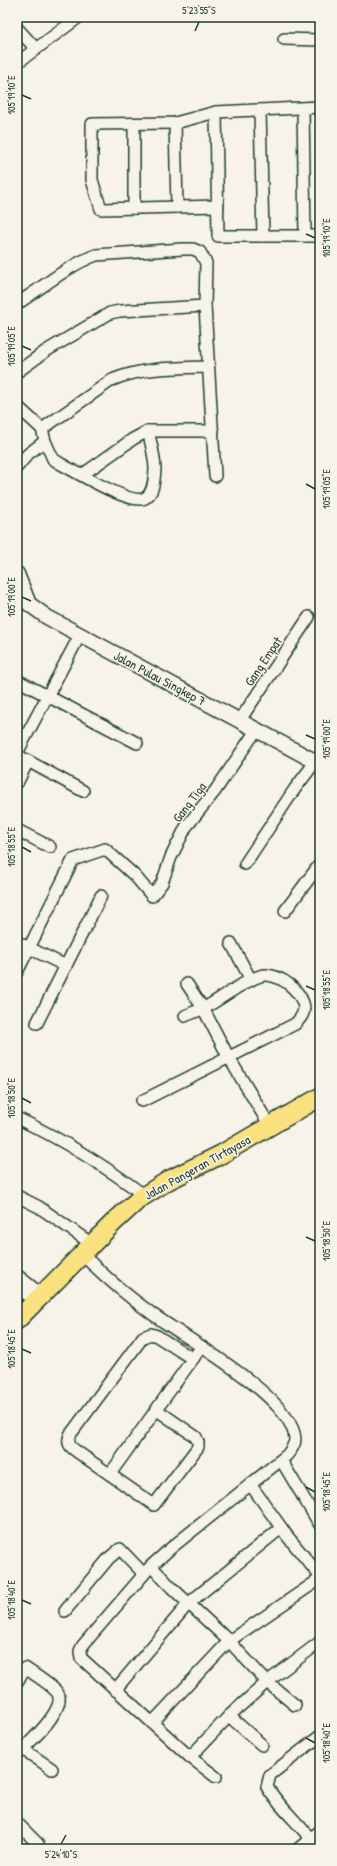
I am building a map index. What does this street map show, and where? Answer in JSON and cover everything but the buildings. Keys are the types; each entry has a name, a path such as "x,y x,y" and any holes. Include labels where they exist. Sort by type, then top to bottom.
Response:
{"main road":[{"name":"Jalan Pangeran Tirtayasa","path":"17,1320 112,1223 145,1196 169,1180 220,1155 320,1097"}],"street":[{"path":"17,63 79,17"},
{"path":"17,28 36,49"},
{"path":"284,39 320,40"},
{"path":"218,206 101,208 92,180 92,124 176,123 216,112 320,107"},
{"path":"303,108 305,236"},
{"path":"260,110 263,236"},
{"path":"216,112 218,236 320,236"},
{"path":"176,123 177,207"},
{"path":"134,124 134,208"},
{"path":"17,304 58,274 96,255 182,249 193,250 204,257 206,263 204,306 216,476"},
{"path":"17,372 46,351 110,313 120,311 204,306"},
{"path":"42,429 112,380 123,375 146,370 208,367"},
{"path":"17,406 42,429 45,441 53,459 133,500 144,499 150,494 153,484 155,468 148,430"},
{"path":"82,475 132,439 148,430 214,431"},
{"path":"17,467 28,454 45,441"},
{"name":"Jalan Pulau Singkep 7","path":"17,574 30,604 47,618 318,762"},
{"name":"Gang Empat","path":"240,720 309,617"},
{"path":"80,635 17,754 28,762 83,791"},
{"path":"17,680 137,742"},
{"name":"Gang Tiga","path":"29,948 73,860 105,849 135,876 152,896 162,883 171,857 186,827 215,791 257,729"},
{"path":"17,783 28,762"},
{"path":"245,864 294,790 318,762"},
{"path":"17,830 50,847"},
{"path":"285,912 320,864"},
{"path":"37,1023 101,896"},
{"path":"17,942 66,966"},
{"path":"231,943 251,980"},
{"path":"17,972 29,948"},
{"path":"142,1101 295,1024 301,1019 304,1010 303,1002 293,987 280,979 265,975 251,980 203,1008 184,1016"},
{"path":"187,984 203,1008 229,1058 270,1126"},
{"path":"17,1118 72,1146 106,1167 145,1196"},
{"path":"17,1196 39,1207 87,1249 122,1293 253,1383 282,1412 292,1428 295,1438 292,1449 281,1460 171,1548 147,1570 83,1644 80,1651 81,1658 115,1690 190,1757 216,1777"},
{"path":"17,1275 38,1298"},
{"path":"17,1287 38,1298"},
{"path":"157,1410 196,1437 198,1447 154,1505 70,1447 68,1441 70,1435 143,1337 151,1334 157,1336 193,1359"},
{"path":"110,1474 157,1410 201,1346"},
{"path":"281,1460 320,1526"},
{"path":"152,1723 229,1641 320,1578 281,1528 250,1484"},
{"path":"115,1690 189,1603 281,1528"},
{"path":"65,1611 109,1558 120,1549 172,1588 189,1603 229,1641 267,1682 294,1705"},
{"path":"190,1757 229,1716 267,1682 320,1642"},
{"path":"17,1682 25,1668 57,1691 59,1703 50,1720 20,1747 52,1768"},
{"path":"229,1716 262,1745"},
{"path":"318,1849 316,1835 275,1801 267,1787 267,1781 270,1775 320,1736"},
{"path":"17,1823 38,1844"},
{"path":"298,1849 316,1835"}]}
